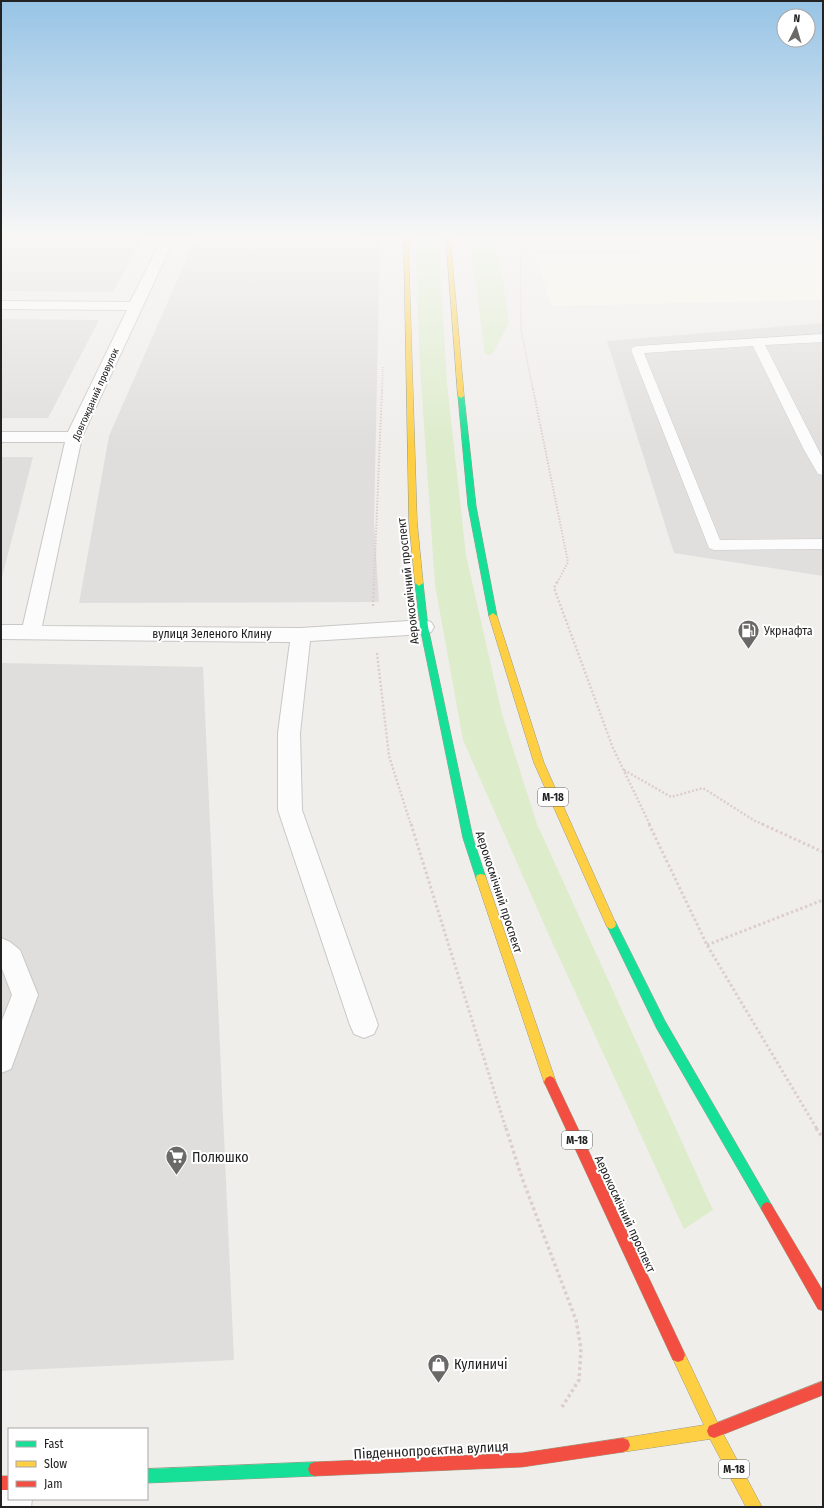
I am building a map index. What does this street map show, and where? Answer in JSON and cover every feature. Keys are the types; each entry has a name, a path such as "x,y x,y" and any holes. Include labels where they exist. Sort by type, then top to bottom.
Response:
{"main road":[{"name":"Аерокосмічний проспект","path":"408,305 413,522 424,627 468,838 549,1081 714,1431 754,1507"},
{"name":"М-18","path":"454,305 472,506 492,612 539,763 602,905 662,1025 823,1304"},
{"name":"Південнопроєктна вулиця","path":"148,1476 522,1460 714,1431 823,1388"}],"street":[{"path":"51,305 135,306"},
{"name":"Довгожданий провулок","path":"31,633 74,437 135,306"},
{"path":"1,437 74,437"},
{"name":"вулиця Зеленого Клину","path":"1,632 301,635 424,627"},
{"path":"301,635 289,733 290,810 364,1025"},
{"path":"1,950 12,958 25,995 1,1059"}],"lane":[{"path":"823,338 637,350 714,545 823,544"},
{"path":"758,343 823,471"}],"path":[{"path":"521,305 521,329 568,562 554,588 613,748 707,945 823,1138"},
{"path":"383,361 373,598 375,630 389,756 522,1178 576,1320 581,1349 579,1380 562,1406"},
{"path":"624,770 671,797 703,788 755,821 823,852"},
{"path":"707,945 823,900"}],"shaded area":[{"path":"166,305 379,305 374,522 379,602 79,603 109,436"},
{"path":"1,319 99,320 48,418 1,418"},
{"path":"823,323 823,576 674,553 607,341"},
{"path":"1,457 33,457 1,581"},
{"path":"1,663 203,667 234,1360 1,1371"}],"green space":[{"path":"418,305 442,305 447,384 466,555 502,714 537,824 713,1210 684,1229 547,931 463,740 435,585 420,367"},
{"path":"478,305 507,305 509,323 491,355 485,354"}],"traffic: fast":[{"path":"461,396 472,506 493,616"},
{"path":"419,583 424,627 468,838 481,878"},
{"path":"611,924 661,1025 767,1208"},
{"path":"148,1476 315,1469"}],"traffic: slow":[{"path":"408,305 413,522 419,583"},
{"path":"454,305 461,396"},
{"path":"493,616 539,763 611,924"},
{"path":"481,878 550,1082"},
{"path":"678,1355 714,1431 754,1507"},
{"path":"623,1445 714,1431"}],"traffic: jam":[{"path":"550,1082 678,1355"},
{"path":"767,1208 823,1304"},
{"path":"714,1431 823,1388"},
{"path":"315,1469 522,1460 623,1445"},
{"path":"1,1483 8,1483"}],"place":[{"name":"Укрнафта","path":"748,650"},
{"name":"Полюшко","path":"177,1176"},
{"name":"Кулиничі","path":"439,1384"}]}
